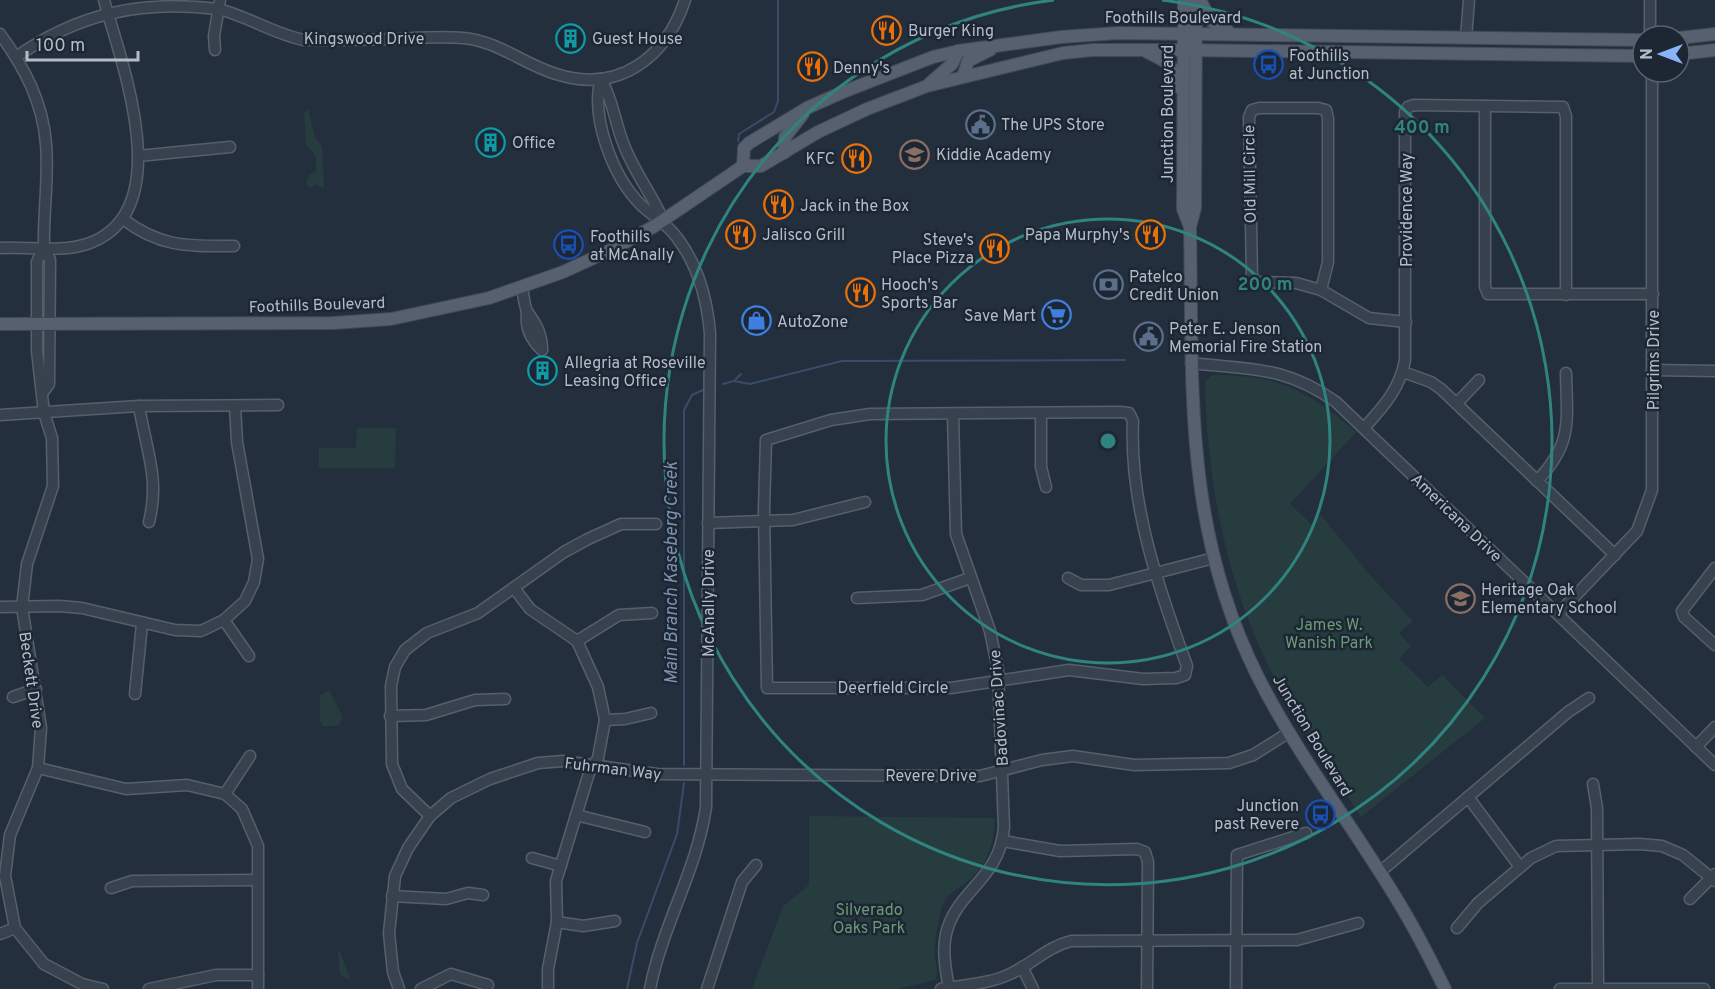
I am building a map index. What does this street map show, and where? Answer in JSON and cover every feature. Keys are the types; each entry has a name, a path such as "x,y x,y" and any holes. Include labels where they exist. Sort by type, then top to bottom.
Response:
{"main road":[{"name":"Junction Boulevard","path":"1184,0 1190,33"},
{"name":"Junction Boulevard","path":"1196,0 1190,33 1195,208 1190,227 1191,363 1197,476 1214,558 1243,643 1288,733 1380,872 1405,913 1445,989"},
{"path":"1200,0 1211,21 1232,33"},
{"name":"Foothills Boulevard","path":"743,166 744,148 749,143 807,108 898,69 958,51 1061,37 1190,33 1631,40"},
{"path":"1691,37 1715,34"},
{"path":"963,77 968,61 998,46"},
{"path":"1143,50 1171,65 1176,72 1184,142"},
{"name":"Junction Boulevard","path":"1190,50 1184,142 1183,209 1190,227"},
{"name":"Foothills Boulevard","path":"0,324 367,321 434,311 522,288 611,250 663,220 743,166 761,166 849,117 927,86 1063,53 1190,50 1631,56"},
{"path":"1691,53 1715,50"},
{"path":"927,86 952,64 958,51"},
{"path":"784,153 785,137 807,108"}],"street":[{"name":"Kingswood Drive","path":"16,57 74,21 105,5 162,2 219,4 283,36 304,40 441,38 486,42 555,74 602,79 623,73 661,47 673,31 685,0"},
{"path":"1466,38 1469,0"},
{"path":"1650,0 1650,24"},
{"path":"215,50 214,36 219,4"},
{"path":"0,248 84,245 106,234 123,219 135,196 138,156 133,111 105,5"},
{"path":"0,34 16,57 37,101 46,144 44,247"},
{"name":"McAnally Drive","path":"602,79 597,94 603,127 612,157 622,179 640,204 663,220"},
{"name":"McAnally Drive","path":"602,79 609,91 615,124 625,149 652,194 663,220 679,240 695,268 708,308 710,333 707,774 703,828 664,938 650,989"},
{"name":"Pilgrims Drive","path":"1558,614 1637,531 1652,490 1652,84"},
{"name":"Providence Way","path":"1364,428 1388,403 1403,372 1406,322 1405,112 1408,107 1414,105 1563,107 1566,116 1566,295"},
{"path":"1485,106 1485,287 1488,294 1653,294"},
{"name":"Old Mill Circle","path":"1322,290 1328,262 1328,118 1326,110 1318,108 1252,110 1249,117 1249,271 1252,278 1258,282 1296,283 1322,290 1369,318 1406,322"},
{"path":"138,156 230,147"},
{"path":"123,219 150,237 174,245 234,246"},
{"name":"Beckett Drive","path":"43,392 49,384 50,323 50,260 44,247"},
{"name":"Beckett Drive","path":"44,247 37,262 36,324 44,413 52,438 53,486 27,564 22,607 41,728 38,768 10,835 5,876 15,928 44,964 81,986 103,989"},
{"path":"522,288 527,312 534,319 542,339 542,350"},
{"name":"Americana Drive","path":"1191,363 1252,368 1290,376 1321,391 1364,428 1715,765"},
{"path":"1653,370 1715,371"},
{"path":"1403,372 1431,382 1457,403 1615,555"},
{"path":"1537,481 1557,457 1564,440 1566,373"},
{"path":"1457,403 1479,380"},
{"path":"0,415 139,406 278,405"},
{"path":"139,406 154,476 154,500 149,522"},
{"path":"0,607 82,608 142,624 201,631 224,620 245,601 254,582 258,559 237,442 235,406"},
{"path":"1041,413 1041,466 1046,487"},
{"name":"Deerfield Circle","path":"1041,413 1129,414 1133,421 1134,457 1142,509 1156,573 1187,666 1185,675 1176,678 1143,679 1069,670 951,688 767,688 764,523 766,440 851,416 1041,413"},
{"name":"Badovinac Drive","path":"947,988 944,946 950,922 963,900 987,874 1003,841 1003,772 998,680 990,631 960,552 954,516 953,414"},
{"path":"708,523 764,523 793,520 865,502"},
{"path":"430,816 402,789 394,772 391,756 390,716 392,676 400,658 412,643 434,630 478,613 564,552 621,524 656,524"},
{"path":"1068,578 1081,585 1095,586 1214,558"},
{"path":"1715,568 1682,611 1684,617 1715,645"},
{"path":"857,598 922,596 970,578"},
{"path":"514,588 530,609 577,641 597,687 605,720 598,758 593,765 576,815 555,890 557,922 548,969 548,989"},
{"path":"577,641 619,615 652,613"},
{"path":"224,620 249,656"},
{"path":"135,694 142,624"},
{"path":"13,697 36,689"},
{"path":"390,716 426,715 483,698 506,699"},
{"path":"1380,872 1568,712 1589,698"},
{"path":"605,720 626,720 651,713"},
{"path":"1696,747 1715,727"},
{"name":"Revere Drive","path":"707,774 980,776 1003,772 1042,760 1073,756 1134,765 1229,763 1252,755 1288,733"},
{"path":"225,794 250,756"},
{"name":"Fuhrman Way","path":"399,989 393,972 389,933 395,876 408,848 430,816 451,798 467,789 532,765 553,761 657,774 707,774"},
{"path":"38,768 126,789 187,785 225,794 242,809 258,846 258,989"},
{"path":"1593,784 1597,844 1598,988"},
{"path":"1468,797 1520,867"},
{"path":"576,815 645,832"},
{"path":"1236,989 1237,855 1306,833"},
{"path":"1003,841 1060,851 1137,849 1145,852 1148,862 1147,989"},
{"path":"1457,928 1470,911 1520,867 1543,851 1556,846 1597,844 1662,846 1683,855 1714,878 1690,899"},
{"path":"532,858 561,866"},
{"path":"707,989 742,882 756,865"},
{"path":"111,888 132,882 257,880"},
{"path":"392,896 446,899 468,893 483,896"},
{"path":"557,922 583,926 615,921"},
{"path":"947,988 1000,978 1022,967 1047,949 1071,941 1297,940 1358,923"},
{"path":"0,934 15,928"},
{"path":"1022,967 1033,989"},
{"path":"421,989 451,974 488,985"},
{"path":"149,989 216,975 258,975"},
{"path":"1560,989 1704,989"}],"green space":[{"path":"308,109 315,137 322,147 324,188 315,184 310,188 306,184 309,175 316,171 316,156 306,144 304,113"},
{"name":"James W. Wanish Park","path":"1212,375 1256,378 1290,387 1322,405 1356,432 1290,504 1311,524 1321,515 1369,574 1413,621 1399,633 1411,646 1399,659 1428,687 1442,675 1485,718 1361,817 1278,685 1253,632 1240,597 1214,491 1205,382"},
{"path":"357,428 396,428 395,468 319,468 319,448 356,448"},
{"path":"329,690 343,717 339,725 324,727 320,721 320,695"},
{"name":"Silverado Oaks Park","path":"809,816 995,818 989,853 981,868 949,895 942,907 936,939 937,972 935,980 896,989 752,989 783,906 809,885"},
{"path":"340,952 351,981 340,974 338,953"}],"waterway":[{"name":"Main Branch Kaseberg Creek","path":"738,141 739,134 774,112 778,101 778,0"},
{"path":"734,381 750,384 842,361 1125,360"},
{"name":"Main Branch Kaseberg Creek","path":"723,384 734,381 741,374"},
{"name":"Main Branch Kaseberg Creek","path":"684,765 684,410 692,395 703,390"},
{"name":"Main Branch Kaseberg Creek","path":"627,989 637,943 677,834 684,783"}],"place":[{"name":"Burger King","path":"887,30"},
{"name":"Guest House","path":"571,38"},
{"name":"Foothills at Junction","path":"1268,64"},
{"name":"Denny's","path":"812,67"},
{"name":"The UPS Store","path":"980,124"},
{"name":"Office","path":"491,142"},
{"name":"Kiddie Academy","path":"915,154"},
{"name":"KFC","path":"856,158"},
{"name":"Jack in the Box","path":"779,205"},
{"name":"Jalisco Grill","path":"741,234"},
{"name":"Papa Murphy's","path":"1151,234"},
{"name":"Foothills at McAnally","path":"569,245"},
{"name":"Steve's Place Pizza","path":"995,248"},
{"name":"Patelco Credit Union","path":"1108,285"},
{"name":"Hooch's Sports Bar","path":"860,293"},
{"name":"Save Mart","path":"1057,315"},
{"name":"AutoZone","path":"756,321"},
{"name":"Peter E. Jenson Memorial Fire Station","path":"1148,337"},
{"name":"Allegria at Roseville Leasing Office","path":"543,371"},
{"name":"Heritage Oak Elementary School","path":"1460,598"},
{"name":"Junction past Revere","path":"1320,814"}]}
